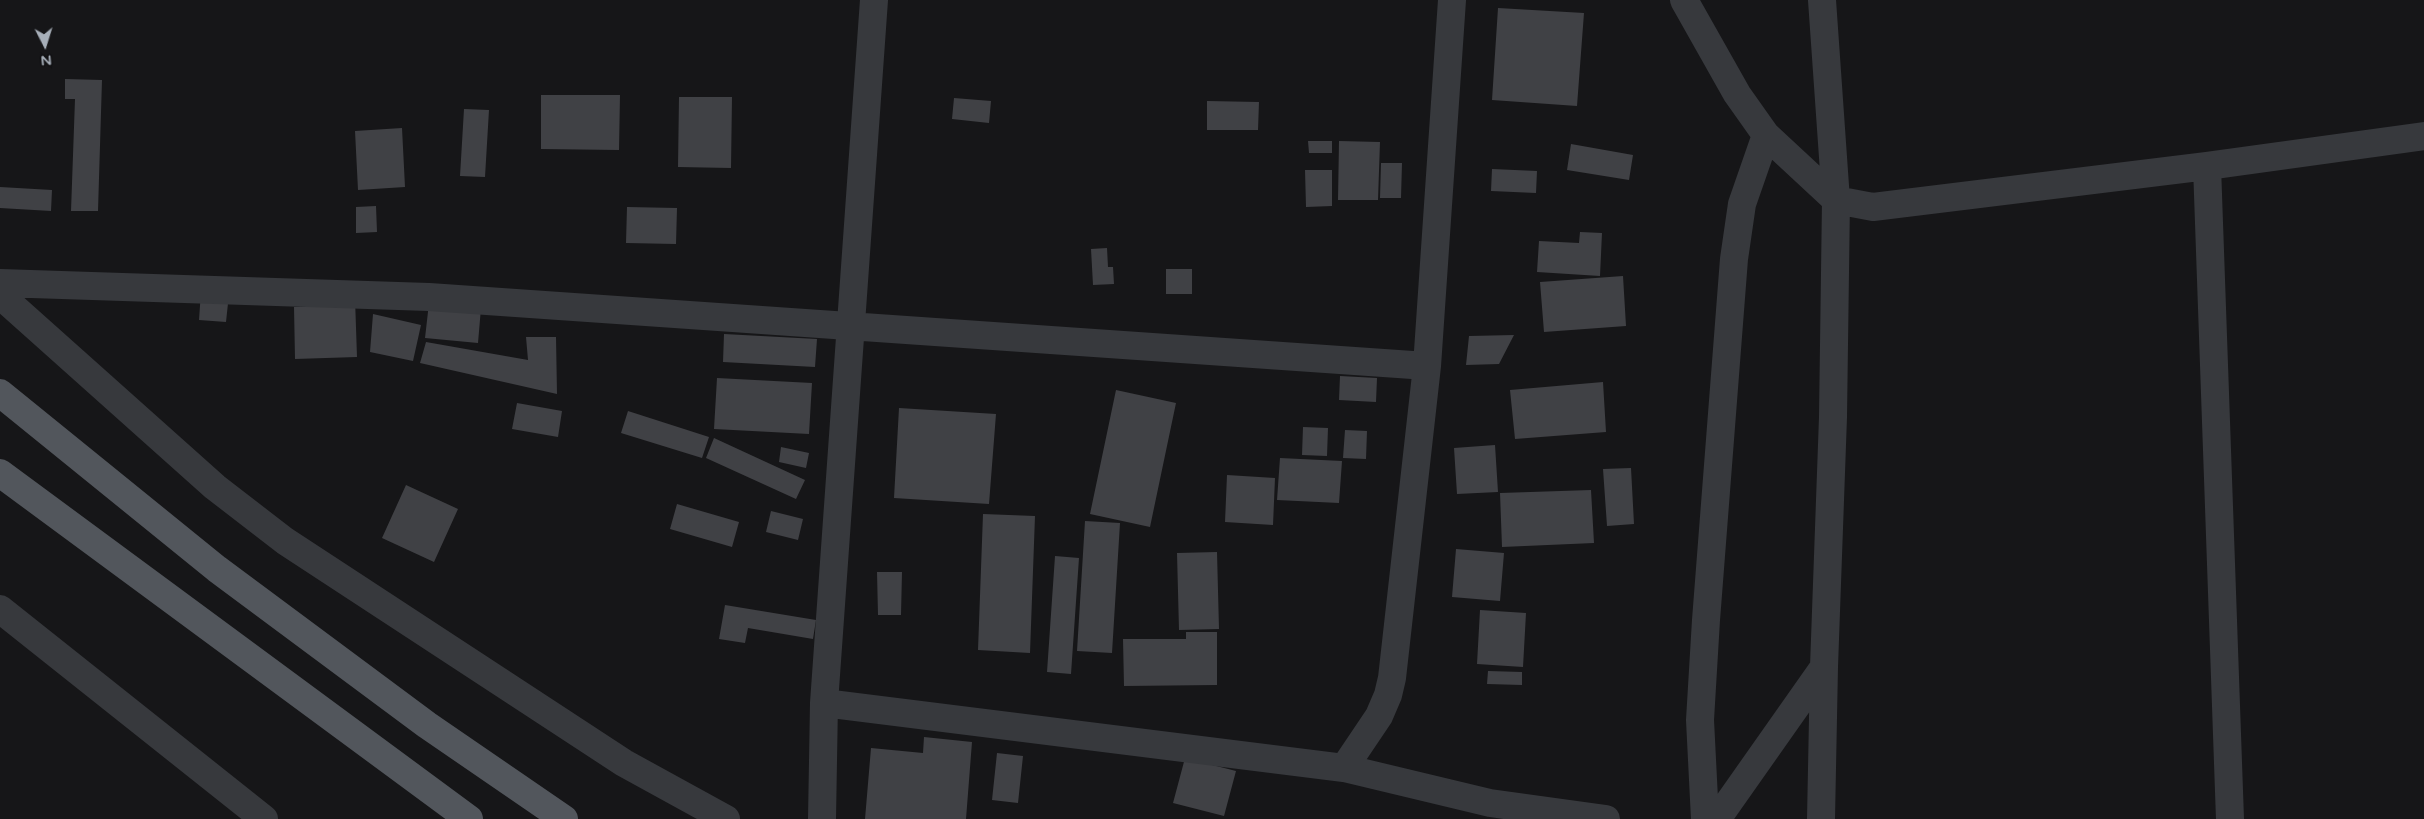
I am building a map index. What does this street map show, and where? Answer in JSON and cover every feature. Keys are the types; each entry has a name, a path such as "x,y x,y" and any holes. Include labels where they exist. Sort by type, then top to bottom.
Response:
{"main road":[{"path":"0,393 217,569 427,725 564,819"},
{"path":"0,473 470,819"}],"street":[{"path":"822,819 824,703 874,0"},
{"path":"1344,768 1379,716 1388,695 1392,678 1427,366 1452,0"},
{"path":"1684,0 1737,94 1766,135 1836,200 1873,207 1903,205 2206,166 2424,136"},
{"path":"1821,819 1824,667 1833,417 1836,200 1822,0"},
{"path":"1705,819 1700,720 1734,259 1742,204 1766,135"},
{"path":"2206,166 2230,819"},
{"path":"0,283 429,296 850,324 1427,366"},
{"path":"0,295 214,487 285,541 624,763 726,819"},
{"path":"0,610 264,819"},
{"path":"1717,819 1824,667"},
{"path":"824,703 1344,768 1490,803 1606,819"}],"building":[{"path":"1498,8 1584,13 1577,106 1492,100"},
{"path":"65,79 102,80 98,211 71,211 75,99 65,99"},
{"path":"541,95 620,95 619,150 541,149"},
{"path":"679,97 732,97 731,168 678,167"},
{"path":"954,98 991,101 989,123 952,119"},
{"path":"1207,101 1259,102 1258,130 1207,130"},
{"path":"464,109 489,110 485,177 460,176"},
{"path":"402,128 405,187 358,190 355,131"},
{"path":"1308,141 1332,141 1332,153 1309,153"},
{"path":"1339,141 1380,142 1378,200 1338,200"},
{"path":"1571,144 1633,155 1629,180 1567,170"},
{"path":"1381,163 1402,163 1401,198 1380,198"},
{"path":"1492,169 1537,171 1536,193 1491,191"},
{"path":"1305,170 1332,170 1332,206 1306,207"},
{"path":"0,187 52,190 51,211 0,208"},
{"path":"376,206 377,232 356,233 356,207"},
{"path":"627,207 677,208 676,244 626,243"},
{"path":"1580,232 1602,233 1600,276 1537,272 1539,241 1579,243"},
{"path":"1107,248 1108,267 1113,267 1114,284 1093,285 1091,249"},
{"path":"1166,269 1192,269 1192,294 1166,294"},
{"path":"1623,276 1626,326 1544,332 1540,282"},
{"path":"201,291 229,294 226,322 199,320"},
{"path":"355,298 357,357 295,359 294,307 332,306"},
{"path":"429,303 481,308 478,343 425,338"},
{"path":"373,314 421,325 413,361 370,352"},
{"path":"724,334 817,339 815,367 723,362"},
{"path":"1514,335 1499,364 1466,365 1469,336"},
{"path":"526,337 556,337 557,394 420,363 426,342 528,360"},
{"path":"1340,376 1377,378 1376,402 1339,400"},
{"path":"717,378 812,383 809,434 714,429"},
{"path":"1603,382 1606,432 1515,439 1510,390"},
{"path":"1116,390 1176,403 1150,527 1090,514"},
{"path":"517,403 562,411 558,437 512,429"},
{"path":"899,408 996,414 989,504 894,498"},
{"path":"628,411 709,437 702,458 621,433"},
{"path":"1303,427 1328,428 1327,456 1302,455"},
{"path":"1345,430 1367,431 1366,459 1343,458"},
{"path":"714,438 805,480 796,499 706,458"},
{"path":"1495,445 1498,492 1457,494 1454,448"},
{"path":"781,447 809,453 806,468 779,462"},
{"path":"1280,458 1342,461 1339,503 1277,500"},
{"path":"1631,468 1634,524 1607,526 1603,469"},
{"path":"1227,475 1275,478 1273,525 1225,522"},
{"path":"406,485 458,509 434,562 382,538"},
{"path":"1591,490 1594,543 1502,547 1500,493"},
{"path":"677,504 739,522 732,547 670,529"},
{"path":"771,511 803,519 798,540 766,532"},
{"path":"983,514 1035,516 1030,653 978,650"},
{"path":"1085,521 1120,523 1112,653 1077,651"},
{"path":"1456,549 1504,553 1500,601 1452,597"},
{"path":"1217,552 1219,629 1179,630 1177,553"},
{"path":"1055,556 1079,558 1071,674 1047,672"},
{"path":"877,572 902,572 901,615 878,615"},
{"path":"725,605 816,620 813,639 748,628 745,643 719,639"},
{"path":"1480,610 1526,613 1523,667 1477,664"},
{"path":"1186,632 1217,632 1217,685 1124,686 1123,639 1186,639"},
{"path":"1488,671 1522,672 1522,685 1487,684"},
{"path":"924,737 972,742 966,819 865,819 871,748 923,753"},
{"path":"997,753 1023,756 1018,803 992,800"},
{"path":"1185,758 1236,771 1224,816 1173,803"}]}
